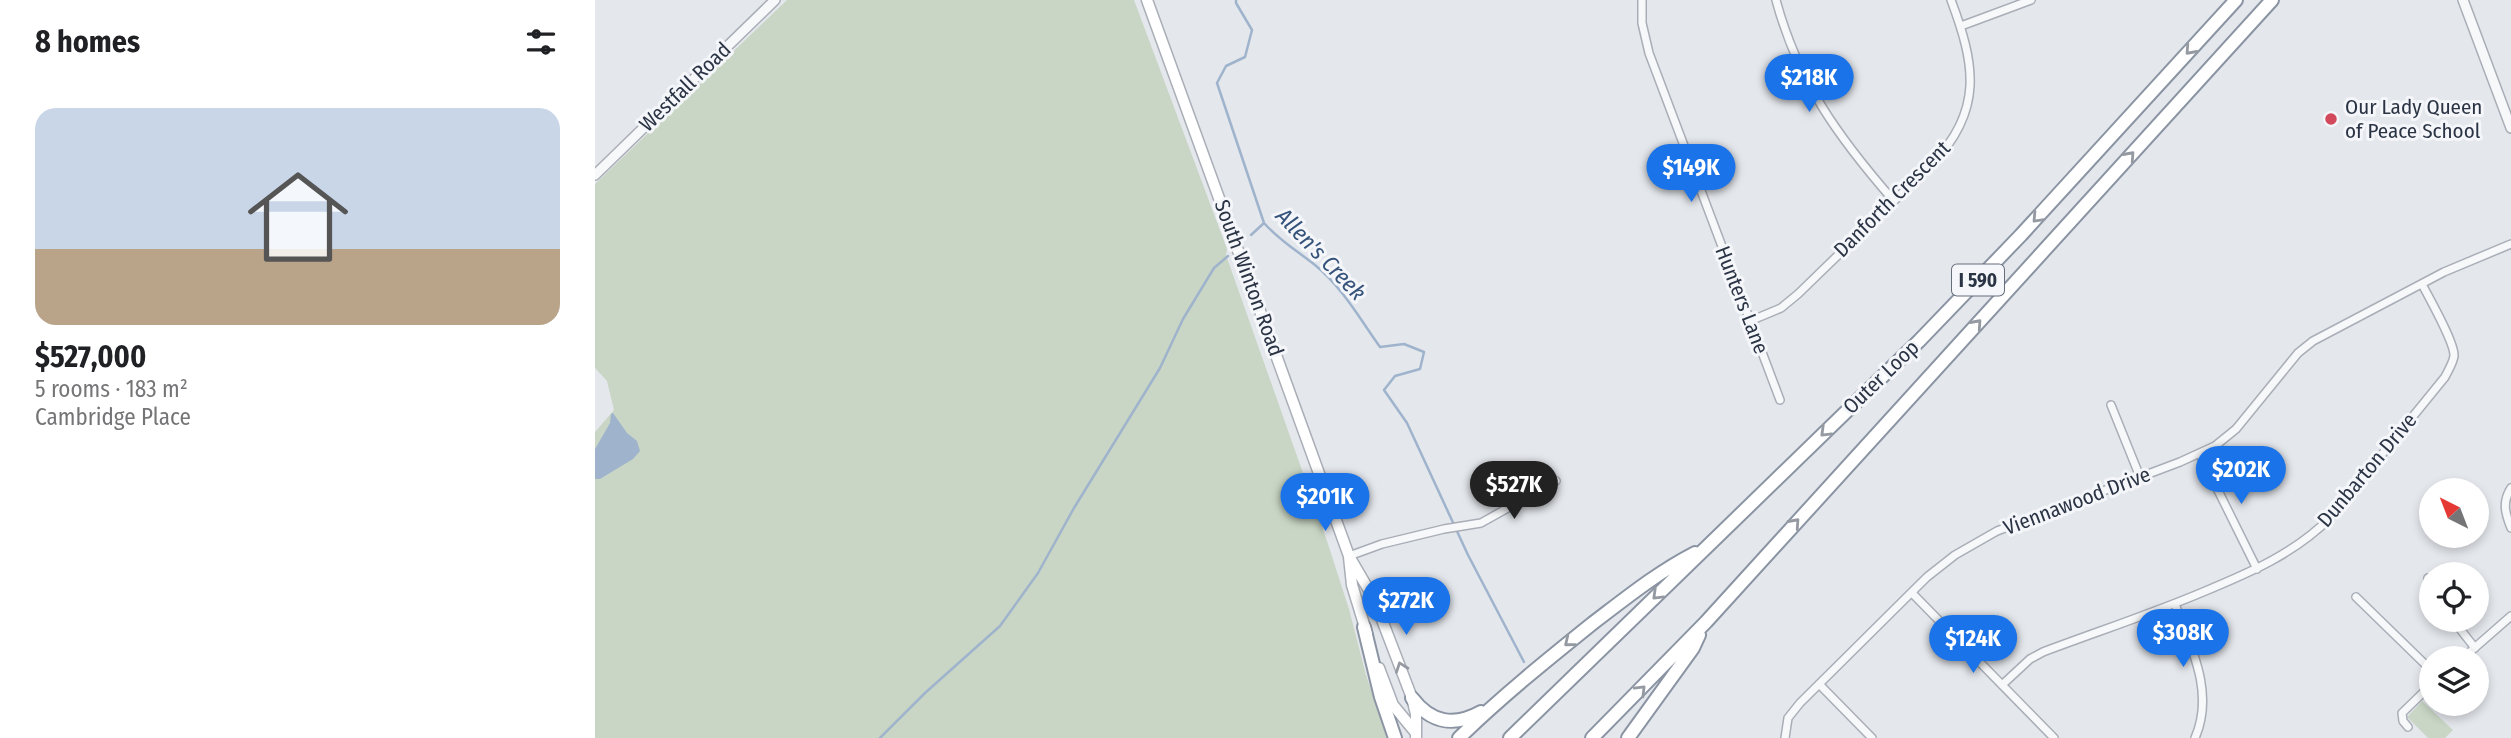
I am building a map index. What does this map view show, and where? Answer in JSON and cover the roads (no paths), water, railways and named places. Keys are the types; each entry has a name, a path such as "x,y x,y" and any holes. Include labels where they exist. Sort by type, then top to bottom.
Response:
{"highway":[{"name":"Outer Loop","path":"1510,738 1975,283 2236,0"},
{"name":"Outer Loop","path":"1592,738 1706,622 2272,0"},
{"path":"1459,738 1498,700 1618,604 1673,564 1705,547"},
{"path":"1628,738 1693,648 1706,622"},
{"path":"1364,627 1381,697 1395,738"},
{"path":"1412,698 1430,716 1452,722 1473,716 1498,700"}],"main road":[{"name":"South Winton Road","path":"1147,0 1349,556 1374,598 1412,698 1418,736"},
{"name":"South Winton Road","path":"1349,556 1352,585 1364,627 1390,698 1418,736"}],"street":[{"name":"Westfall Road","path":"595,175 775,0"},
{"name":"Hunters Lane","path":"1642,0 1642,23 1649,53 1780,400"},
{"path":"1776,0 1794,53 1822,108 1851,151 1893,200"},
{"name":"Danforth Crescent","path":"1750,321 1789,302 1941,154 1960,125 1971,86 1971,65 1951,0"},
{"path":"1961,26 2031,0"},
{"path":"2463,0 2511,128"},
{"name":"Viennawood Drive","path":"1785,738 1786,723 1791,713 1942,565 1988,535 2200,454 2236,429 2292,361 2313,341 2470,260 2511,244"},
{"name":"Dunbarton Drive","path":"2002,685 2030,659 2043,652 2175,604 2257,569 2302,543 2331,517 2445,377 2454,355 2452,344 2422,284"},
{"path":"2111,405 2140,477"},
{"path":"2200,454 2257,569"},
{"path":"1349,556 1382,544 1481,523 1556,481"},
{"path":"2511,488 2505,510 2511,528"},
{"path":"1912,593 2054,738"},
{"path":"2356,597 2419,658"},
{"path":"2175,604 2203,688 2202,717 2195,738"},
{"path":"2477,646 2511,616"},
{"path":"2462,632 2473,646"},
{"path":"1819,684 1872,738"},
{"path":"2408,727 2403,721 2402,713 2419,697"}],"water":[{"path":"613,413 627,433 637,441 640,451 633,459 600,479 595,479 595,449"}],"waterway":[{"name":"Allen's Creek","path":"1236,0 1252,30 1245,57 1226,66 1217,83 1264,223 1334,283 1380,347 1404,344 1424,352 1420,369 1395,376 1384,390 1407,423 1468,555 1524,662"},
{"path":"1251,235 1264,223"},
{"path":"880,738 925,693 1000,626 1038,573 1074,508 1160,368 1183,319 1214,268 1228,256"}],"place":[{"name":"Our Lady Queen of Peace School","path":"2331,119"}]}
